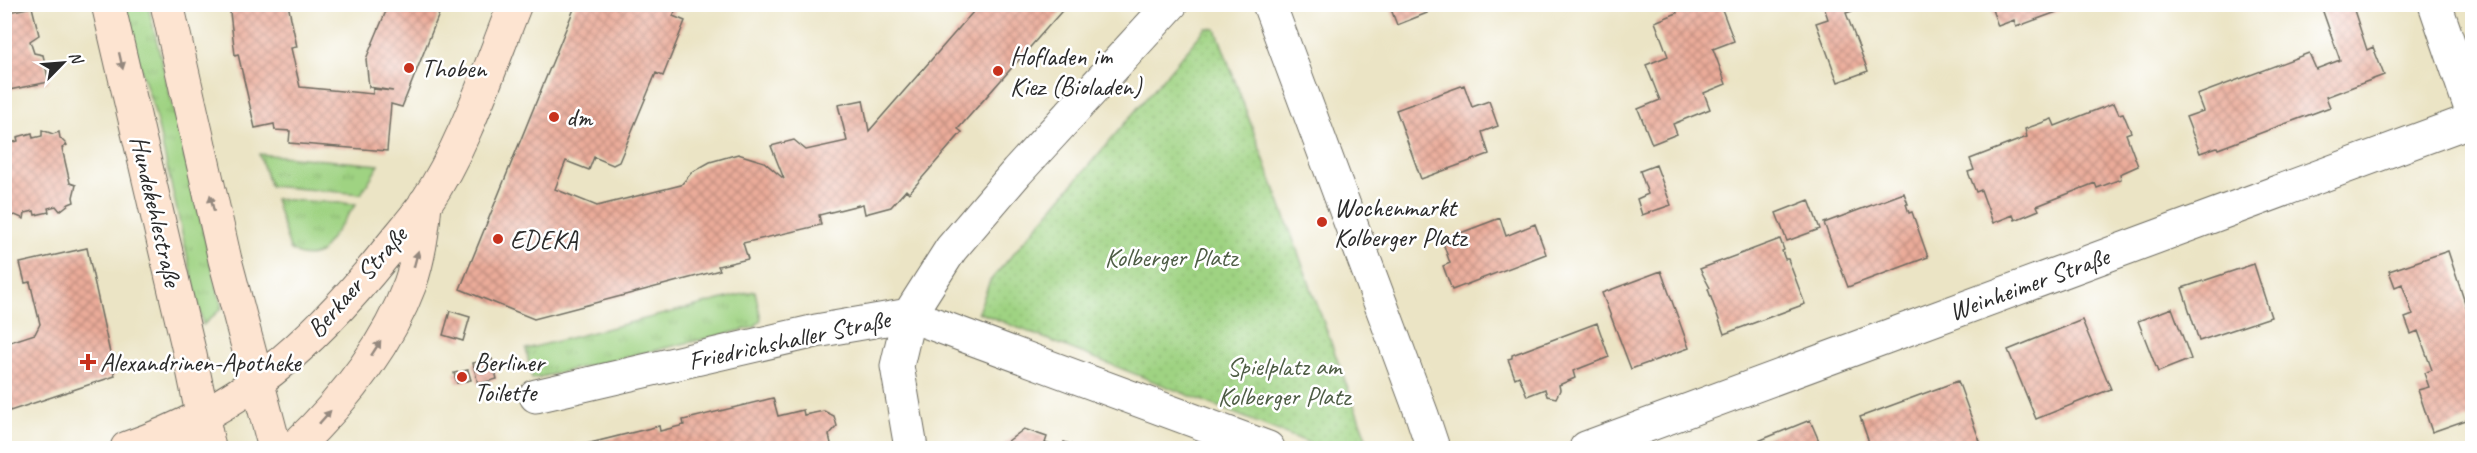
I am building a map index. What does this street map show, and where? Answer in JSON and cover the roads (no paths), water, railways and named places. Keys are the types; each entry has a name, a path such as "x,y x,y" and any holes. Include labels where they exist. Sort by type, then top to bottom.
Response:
{"street":[{"name":"Hundekehlestraße","path":"108,4 206,433"},
{"path":"168,4 225,260 275,448"},
{"name":"Berkaer Straße","path":"127,448 149,441 206,433 329,320 356,290 425,203 463,133 515,4"},
{"path":"1171,4 1017,172 951,249 909,315 1268,448"},
{"path":"1269,4 1433,448"},
{"path":"2435,4 2472,112"},
{"name":"Weinheimer Straße","path":"1586,448 2472,120"},
{"name":"Berkaer Straße","path":"294,448 353,383 396,313 410,284 420,247 425,203"},
{"name":"Friedrichshaller Straße","path":"536,396 816,331 909,315 897,366 911,448"}],"place":[{"name":"Thoben","path":"409,68"},
{"name":"Hofladen im Kiez (Bioladen)","path":"998,71"},
{"name":"dm","path":"554,117"},
{"name":"Wochenmarkt Kolberger Platz","path":"1322,222"},
{"name":"EDEKA","path":"498,239"},
{"name":"Alexandrinen-Apotheke","path":"88,362"},
{"name":"Berliner Toilette","path":"462,377"}],"park label":[{"name":"Kolberger Platz","path":"1171,257"},
{"name":"Spielplatz am Kolberger Platz","path":"1284,381"}]}
